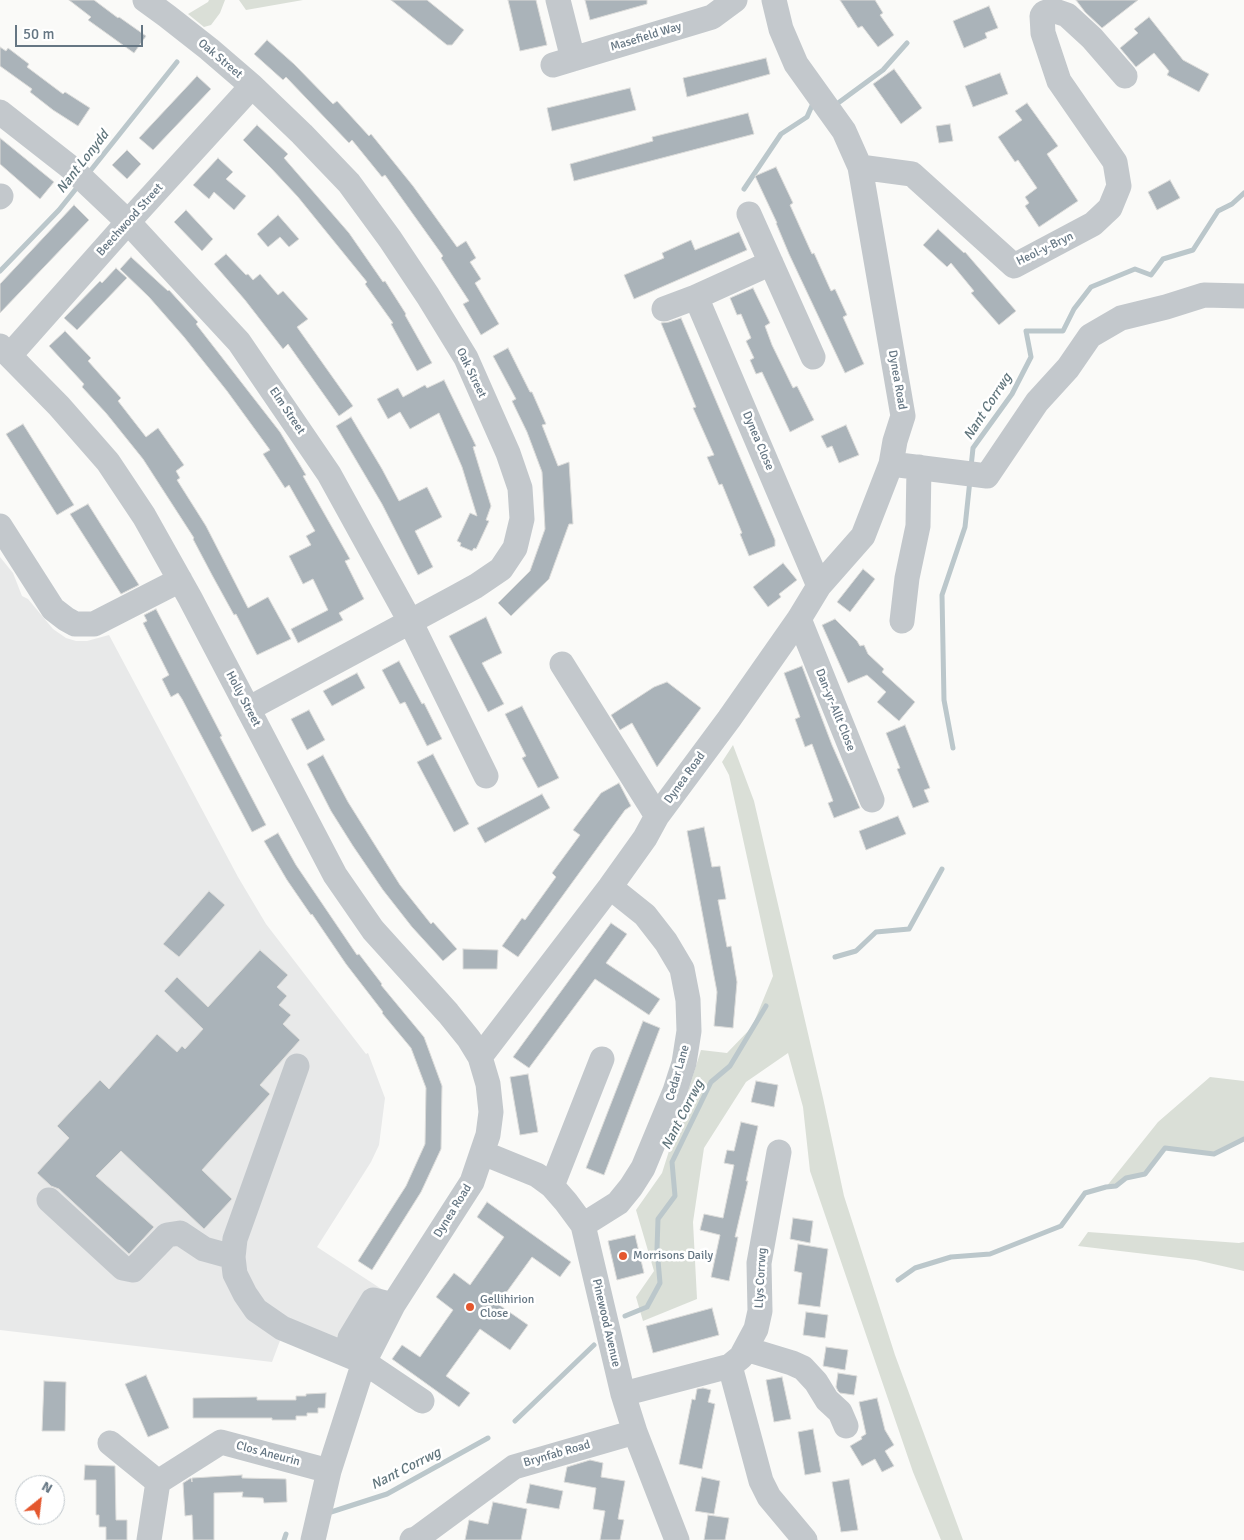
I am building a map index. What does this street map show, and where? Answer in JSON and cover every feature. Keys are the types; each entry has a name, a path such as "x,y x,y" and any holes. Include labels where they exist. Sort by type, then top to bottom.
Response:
{"street":[{"name":"Oak Street","path":"145,0 195,38 252,86 349,183 390,239 466,358 508,452 520,488 522,520 515,548 501,569 476,586 248,709"},
{"name":"Masefield Way","path":"558,0 563,62 712,17 735,0"},
{"name":"Dynea Road","path":"313,1540 356,1359 472,1182 483,1153 491,1112 488,1084 480,1057 610,887 645,838 657,816 799,620 819,586 864,536 891,464 895,441 903,416 860,167 844,131 796,64 781,29 774,0"},
{"name":"Heol-y-Bryn","path":"860,167 912,174 1014,266 1093,224 1110,208 1119,186 1115,162 1059,81 1043,26 1042,16 1044,13 1052,10 1067,15 1092,38 1125,76"},
{"name":"Beechwood Street","path":"5,351 128,222 252,86"},
{"name":"Elm Street","path":"0,112 70,166 128,222 239,342 329,474 410,621 486,776"},
{"path":"749,214 813,357"},
{"path":"664,309 696,297 771,263"},
{"path":"891,464 987,476 1037,402 1068,368 1090,336 1121,318 1204,295 1244,296"},
{"name":"Dynea Close","path":"696,297 819,586"},
{"name":"Holly Street","path":"5,351 59,406 108,462 144,516 180,580 335,874 373,930 448,1013 469,1039 480,1057"},
{"path":"902,620 907,578 918,526 919,467"},
{"path":"0,526 53,609 66,620 76,624 94,624 180,580"},
{"name":"Dan-yr-Allt Close","path":"799,620 872,800"},
{"path":"562,664 657,816"},
{"name":"Cedar Lane","path":"583,1225 618,1203 632,1186 642,1168 675,1091 684,1063 689,1032 688,1000 682,969 666,942 645,915 610,887"},
{"path":"552,1186 602,1059"},
{"path":"298,1066 235,1239 233,1257 235,1274 256,1310 282,1328 356,1359 422,1401"},
{"name":"Llys Corrwg","path":"738,1357 756,1329 760,1311 759,1263 779,1152"},
{"name":"Pinewood Avenue","path":"483,1153 537,1175 552,1186 583,1225 623,1394 635,1432 677,1540"},
{"path":"49,1200 123,1268 133,1270 168,1235 180,1233 204,1249 233,1257"},
{"path":"738,1357 761,1481 769,1497 804,1540"},
{"path":"623,1394 738,1357 792,1363 803,1368 816,1382 827,1400 840,1412 846,1426"},
{"name":"Brynfab Road","path":"412,1540 416,1539 514,1467 635,1432"},
{"path":"110,1442 158,1482 149,1540"},
{"name":"Clos Aneurin","path":"158,1482 222,1442 329,1470"}],"shaded area":[{"path":"209,0 225,0 220,13 211,25 204,27 188,14"},
{"path":"239,0 303,0 246,10"},
{"path":"0,557 13,573 22,596 28,599 53,629 66,638 76,641 87,641 109,635 238,877 266,924 366,1054 368,1053 385,1098 379,1145 371,1162 317,1247 386,1292 349,1363 281,1338 272,1362 0,1330"},
{"path":"733,745 754,801 844,1196 895,1355 963,1540 941,1540 913,1472 810,1171 803,1107 788,1053 746,1082 704,1148 693,1222 697,1299 643,1321 636,1297 654,1271 636,1210 662,1173 701,1050 727,1053 752,1027 773,976 729,775 722,762"},
{"path":"1210,1077 1244,1081 1244,1139 1214,1154 1165,1148 1145,1174 1126,1178 1116,1186 1106,1187 1158,1122"},
{"path":"1088,1232 1244,1242 1244,1271 1196,1260 1078,1246"}],"building":[{"path":"69,0 94,0 146,36 134,53 88,20 91,17"},
{"path":"391,0 427,0 464,30 452,45 447,45"},
{"path":"508,0 536,0 547,45 520,51"},
{"path":"585,0 647,0 647,4 590,20"},
{"path":"840,0 875,0 883,13 880,15 894,35 878,47 862,26 858,28"},
{"path":"1076,0 1138,0 1102,28 1085,12"},
{"path":"989,6 998,28 985,33 987,38 964,48 953,21"},
{"path":"1149,17 1183,60 1209,74 1199,92 1167,75 1169,71 1154,53 1136,67 1120,48 1138,33 1134,29"},
{"path":"267,40 294,64 333,104 337,101 369,136 371,134 413,186 457,247 466,241 476,258 470,262 481,279 475,283 499,324 481,335 463,304 469,301 441,258 443,256 385,175 382,177 352,140 349,143 286,77 283,80 254,54"},
{"path":"0,47 6,51 8,48 29,64 27,67 63,94 65,92 90,108 78,126 53,110 30,92 32,89 0,66"},
{"path":"766,58 770,74 687,97 683,78"},
{"path":"894,69 922,108 901,124 873,84"},
{"path":"1000,73 1008,94 973,107 965,86"},
{"path":"197,76 211,89 153,150 139,138"},
{"path":"630,88 636,110 552,131 547,108"},
{"path":"1027,103 1058,146 1047,154 1078,201 1039,227 1025,206 1029,203 1025,197 1037,188 1018,160 1015,162 998,137 1022,120 1015,111"},
{"path":"748,113 754,134 574,181 570,164 653,141 652,137"},
{"path":"950,124 953,141 939,143 936,126"},
{"path":"257,125 288,154 284,158 349,233 383,282 385,281 406,314 432,363 417,371 391,324 393,323 365,284 367,282 298,197 243,140"},
{"path":"0,138 54,182 40,199 0,164"},
{"path":"127,150 141,164 127,179 112,165"},
{"path":"218,158 233,172 226,179 246,196 234,210 214,192 209,199 193,185"},
{"path":"776,167 793,203 790,205 812,254 814,253 831,291 835,289 847,315 843,317 864,364 845,373 755,176"},
{"path":"1170,180 1180,198 1157,210 1148,192"},
{"path":"74,205 89,220 0,313 0,284"},
{"path":"186,210 213,239 202,251 174,222"},
{"path":"278,215 299,239 289,247 280,237 268,247 257,234"},
{"path":"938,229 965,252 1016,311 999,325 971,293 974,291 951,263 947,267 923,245"},
{"path":"739,232 747,250 634,299 624,275 664,258 662,253 691,240 695,250"},
{"path":"226,254 253,280 260,274 278,295 283,291 308,319 297,327 353,406 339,416 288,344 283,349 214,264"},
{"path":"131,257 169,290 198,322 196,324 280,432 306,475 303,476 350,559 345,561 364,599 339,613 343,620 298,643 291,629 328,610 313,579 303,584 289,556 311,545 306,536 315,531 289,485 285,488 263,454 270,450 227,391 149,297 120,269"},
{"path":"116,268 127,278 77,330 64,318 100,281 102,283"},
{"path":"753,288 770,323 765,326 772,345 793,388 797,386 814,420 790,432 762,372 756,374 750,360 754,358 746,341 751,338 741,314 737,315 730,298"},
{"path":"681,318 775,540 775,546 749,556 740,534 742,533 722,484 719,485 707,457 714,455 693,408 696,407 661,323"},
{"path":"65,331 91,358 88,361 121,398 118,401 146,437 158,428 184,465 176,471 180,478 177,480 206,526 248,608 268,597 291,639 257,655 236,614 234,615 212,575 194,538 143,459 106,413 82,387 84,384 49,346"},
{"path":"508,348 530,392 532,392 546,424 542,425 558,466 569,462 573,524 569,524 549,579 511,616 498,603 530,571 545,529 542,472 527,432 512,401 516,399 493,356"},
{"path":"444,380 476,446 473,447 491,506 486,520 489,521 476,549 474,548 472,551 460,546 461,543 457,541 470,513 477,516 462,467 439,413 410,429 400,412 388,419 377,399 398,388 403,397 425,385 427,388"},
{"path":"351,417 399,501 427,487 442,517 415,531 433,567 418,575 382,504 336,426"},
{"path":"23,424 74,505 57,515 6,434"},
{"path":"846,425 859,455 839,463 832,446 827,448 821,436"},
{"path":"88,504 139,585 121,594 70,514"},
{"path":"783,563 797,580 779,594 781,597 768,607 753,587"},
{"path":"863,569 875,579 850,612 837,602"},
{"path":"156,609 266,825 252,832 182,699 178,693 171,697 162,679 169,675 143,623 147,621 144,615"},
{"path":"486,617 502,653 482,663 504,704 488,712 449,636"},
{"path":"835,619 860,646 864,645 868,654 884,669 882,672 915,702 899,721 877,702 886,692 867,675 848,683 822,625"},
{"path":"399,661 422,704 424,703 442,739 427,746 405,702 400,704 382,670"},
{"path":"802,666 832,745 860,808 834,818 828,803 833,801 812,744 805,747 795,719 800,717 784,673"},
{"path":"357,673 365,688 332,706 323,691"},
{"path":"667,682 701,708 657,767 632,723 620,730 611,715 654,687"},
{"path":"522,706 559,778 538,788 522,758 526,756 505,714"},
{"path":"309,710 325,740 307,750 291,719"},
{"path":"905,725 930,788 924,790 929,802 913,808 897,769 900,768 886,733"},
{"path":"433,754 469,824 454,832 417,762"},
{"path":"323,755 348,802 400,885 431,924 433,922 457,949 443,961 412,927 383,890 331,811 307,764"},
{"path":"619,783 631,806 625,810 518,957 502,946 522,918 525,920 556,877 552,873 580,835 573,830 601,793"},
{"path":"542,794 550,808 485,843 477,828"},
{"path":"898,816 906,834 866,850 859,831"},
{"path":"704,827 712,867 720,866 726,899 718,900 727,947 731,946 737,982 733,1028 714,1026 717,992 687,831"},
{"path":"278,833 296,865 357,955 359,954 381,985 424,1037 442,1086 441,1149 421,1192 372,1270 358,1261 406,1186 425,1144 426,1088 411,1048 382,1013 311,915 264,841"},
{"path":"209,891 225,905 179,957 163,944"},
{"path":"611,923 627,934 606,963 660,999 649,1015 595,979 529,1068 513,1057"},
{"path":"463,949 498,950 497,969 463,969"},
{"path":"260,950 288,975 277,987 287,996 279,1005 291,1015 283,1024 300,1040 260,1085 270,1094 202,1170 232,1199 204,1229 121,1151 96,1176 154,1227 129,1254 59,1189 51,1186 37,1173 69,1138 57,1126 100,1080 109,1089 157,1034 177,1052 182,1046 185,1049 203,1029 164,991 177,977 208,1007"},
{"path":"643,1021 660,1028 604,1175 586,1168"},
{"path":"528,1074 538,1132 520,1135 510,1077"},
{"path":"756,1081 778,1085 774,1107 751,1102"},
{"path":"741,1122 758,1126 735,1237 738,1237 729,1281 711,1277 720,1235 700,1230 704,1214 723,1218 734,1165 724,1163 727,1150 734,1151"},
{"name":"Gellihirion Close","path":"487,1202 571,1262 560,1277 532,1257 498,1304 528,1325 510,1350 480,1329 446,1376 470,1393 459,1407 392,1359 402,1345 420,1357 453,1310 436,1297 454,1273 470,1285 504,1237 477,1217"},
{"path":"793,1218 813,1221 810,1243 790,1239"},
{"path":"635,1235 644,1273 617,1280 608,1241"},
{"path":"798,1244 828,1249 820,1307 798,1304 802,1273 794,1271"},
{"path":"712,1308 719,1335 653,1353 646,1326"},
{"path":"806,1312 828,1315 825,1338 803,1335"},
{"path":"826,1347 848,1350 845,1370 823,1366"},
{"path":"838,1373 857,1376 854,1395 838,1391 836,1387"},
{"path":"146,1375 169,1428 148,1437 125,1384"},
{"path":"782,1377 791,1419 774,1422 766,1380"},
{"path":"44,1381 66,1382 65,1431 42,1431"},
{"path":"697,1389 711,1390 708,1402 715,1404 702,1469 679,1464 692,1399 695,1400"},
{"path":"326,1393 325,1408 318,1408 318,1413 296,1416 296,1420 272,1420 272,1418 193,1418 193,1398 257,1397 257,1400 296,1400 296,1396"},
{"path":"877,1398 885,1430 894,1445 885,1451 894,1466 882,1472 875,1459 862,1466 850,1446 862,1439 861,1437 866,1434 859,1402"},
{"path":"813,1429 821,1472 805,1475 798,1432"},
{"path":"590,1460 603,1463 601,1477 625,1481 618,1519 624,1520 620,1540 600,1540 605,1511 593,1509 596,1488 564,1482 567,1467"},
{"path":"85,1465 115,1466 116,1520 127,1520 127,1540 106,1540 106,1527 99,1527 99,1515 96,1515 96,1480 84,1480"},
{"path":"242,1475 242,1478 286,1479 287,1502 264,1503 263,1498 242,1497 243,1492 214,1493 214,1540 193,1540 192,1515 185,1516 183,1483 191,1478 192,1482 192,1478"},
{"path":"702,1477 720,1481 714,1514 695,1511"},
{"path":"849,1479 858,1530 841,1532 832,1482"},
{"path":"530,1484 563,1491 559,1509 526,1503"},
{"path":"493,1502 527,1509 521,1540 465,1540 469,1520 488,1524"},
{"path":"708,1515 729,1518 725,1540 704,1540"}],"waterway":[{"path":"834,106 883,70 907,43"},
{"name":"Nant Lonydd","path":"87,175 177,62"},
{"path":"744,189 781,134 807,117 814,101"},
{"name":"Nant Lonydd","path":"0,271 59,210 79,185"},
{"name":"Nant Corrwg","path":"971,467 973,448 1012,394 1031,357 1026,331 1063,331 1074,309 1091,287 1135,269 1151,275 1163,259 1193,250 1218,211 1232,204 1244,193"},
{"name":"Nant Corrwg","path":"953,748 944,700 942,595 965,527 970,480"},
{"name":"Nant Corrwg","path":"835,957 856,951 876,932 909,929 942,869"},
{"name":"Nant Corrwg","path":"625,1316 647,1307 660,1283 657,1249 658,1219 675,1196 672,1162 711,1082 730,1066 766,1006"},
{"path":"898,1280 915,1268 951,1257 990,1254 1061,1226 1085,1193 1116,1186 1126,1178 1145,1174 1165,1148 1214,1154 1244,1139"},
{"name":"Nant Corrwg","path":"515,1421 594,1345"},
{"name":"Nant Corrwg","path":"331,1512 387,1494 488,1438"},
{"name":"Nant Corrwg","path":"284,1540 286,1534"}],"place":[{"name":"Morrisons Daily","path":"623,1256"},
{"name":"Gellihirion Close","path":"470,1307"}]}
